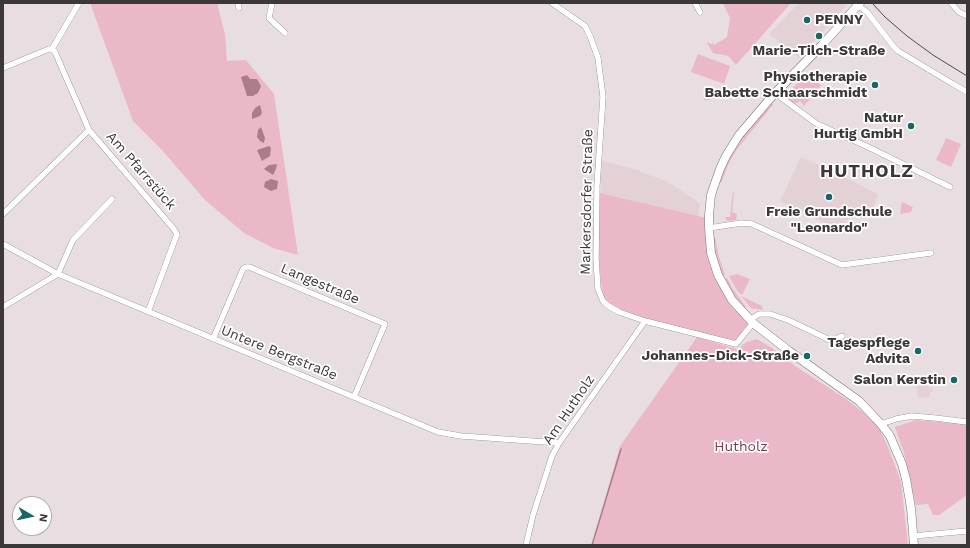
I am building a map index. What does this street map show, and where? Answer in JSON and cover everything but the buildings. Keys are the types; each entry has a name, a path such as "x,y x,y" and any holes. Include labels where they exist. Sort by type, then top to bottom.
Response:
{"main road":[{"path":"857,4 775,93 739,135 726,156 711,195 708,216 711,253 718,275 732,300 752,322 789,351 859,401 881,424 890,436 902,464 906,480 911,508 914,545"}],"street":[{"path":"3,68 52,49 79,3"},
{"path":"272,3 269,18 285,33"},
{"name":"Markersdorfer Straße","path":"552,3 585,26 598,58 603,97 597,185 596,259 599,294 603,301 619,312 645,321 736,344 752,322"},
{"path":"695,3 700,12"},
{"path":"951,3 960,12 967,16"},
{"path":"857,4 867,12 898,51 967,92"},
{"name":"Am Pfarrstück","path":"52,49 56,52 89,130 174,228 177,234 148,312"},
{"path":"775,93 817,124 950,186"},
{"path":"3,214 89,130"},
{"path":"3,307 58,274 73,240 112,199"},
{"path":"709,228 741,223 752,224 842,265 931,253"},
{"name":"Untere Bergstraße","path":"3,244 58,274 438,432 461,436 559,443"},
{"name":"Langestraße","path":"213,339 244,269 249,267 384,324 354,397"},
{"path":"752,322 759,314 770,314 788,320 832,341 842,336"},
{"name":"Am Hutholz","path":"526,545 533,515 552,456 559,443 645,321"},
{"path":"881,424 912,416 967,422"},
{"path":"913,536 967,531"}],"shaded area":[{"path":"799,3 843,3 846,6 799,58 769,34"},
{"path":"247,75 250,79 257,79 261,86 258,93 253,96 247,96 241,77"},
{"path":"260,105 262,113 260,116 252,119 252,113 255,108"},
{"path":"261,127 265,138 264,143 257,137 258,130"},
{"path":"269,146 271,148 270,156 262,161 257,150"},
{"name":"Freie Grundschule \"Leonardo\"","path":"801,157 842,175 878,194 872,213 866,218 851,216 846,221 841,232 780,201"},
{"path":"602,161 634,169 668,182 700,204 698,216 600,193"},
{"path":"277,164 273,175 264,169 269,165"},
{"path":"271,179 278,181 277,189 271,191 264,187 265,182"},
{"path":"926,385 933,388 933,392 930,392 930,397 918,398 916,386"}],"green space":[{"path":"90,3 217,3 225,34 227,61 246,60 274,94 298,255 273,248 244,233 205,200 162,150 133,121","holes":["242,77 250,80 247,96"]},
{"path":"723,3 791,3 736,65 728,56 713,53 707,43 713,43 714,45 727,37 730,18"},
{"path":"698,54 730,66 724,84 691,72"},
{"path":"807,73 821,85 804,106 800,101 794,104 787,97 787,94"},
{"path":"726,86 727,88 725,91 709,100 704,100 704,88 714,89 724,88"},
{"path":"771,103 773,105 736,151 729,163 721,183 719,180 726,163 740,139"},
{"path":"946,138 961,144 951,167 936,160"},
{"path":"733,192 732,212 737,214 736,220 727,221 725,217 730,217"},
{"path":"600,193 707,218 709,258 739,314 748,324 735,341 646,319 610,304 603,296 598,259"},
{"path":"902,202 913,207 911,212 900,214"},
{"path":"712,237 715,237 719,257 725,275 722,275 716,260"},
{"path":"737,274 750,279 742,295 738,292 729,276"},
{"path":"727,278 746,307 744,309 734,297 725,281"},
{"path":"741,296 762,306 763,310 756,308 752,309"},
{"name":"Hutholz","path":"697,337 740,350 742,345 757,339 846,399 879,427 901,482 908,545 592,545 620,446"},
{"path":"916,420 967,424 967,495 939,515 933,515 928,504 916,505 904,453 895,427"}],"waterway":[{"path":"592,545 621,449"}],"tram line":[{"path":"872,3 885,17 907,36 933,55 967,76"}],"place":[{"name":"PENNY","path":"807,20"},
{"name":"Marie-Tilch-Straße","path":"819,36"},
{"name":"Physiotherapie Babette Schaarschmidt","path":"875,85"},
{"name":"Natur Hurtig GmbH","path":"911,126"},
{"name":"Freie Grundschule \"Leonardo\"","path":"829,197"},
{"name":"Tagespflege Advita","path":"918,351"},
{"name":"Johannes-Dick-Straße","path":"807,356"},
{"name":"Salon Kerstin","path":"954,380"}],"district":[{"name":"HUTHOLZ","path":"867,172"}]}
